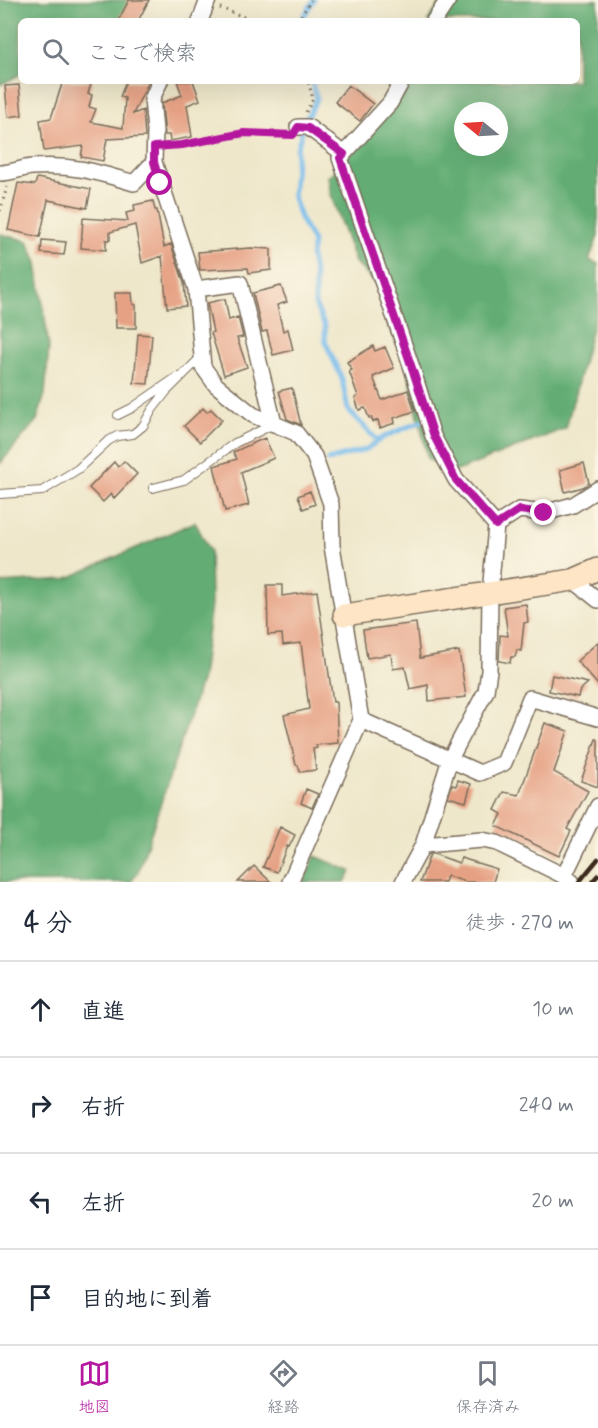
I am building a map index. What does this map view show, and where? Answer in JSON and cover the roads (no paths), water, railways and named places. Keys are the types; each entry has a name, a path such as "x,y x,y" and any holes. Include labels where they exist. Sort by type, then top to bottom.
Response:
{"street":[{"path":"436,18 448,0"},
{"path":"201,18 208,2"},
{"path":"159,84 152,99 154,154 196,289 197,362 216,385 253,415 296,433 314,456 331,504 332,546 361,720 290,882"},
{"path":"400,84 390,103 340,158 434,436 456,480 496,525 490,594 489,671 486,690 450,759 423,845 403,882"},
{"path":"303,127 344,154"},
{"path":"0,173 29,167 86,168 134,183 154,154"},
{"path":"196,289 240,283 274,424"},
{"path":"496,525 519,510 544,513 573,505 598,489"},
{"path":"344,615 573,580 598,568"},
{"path":"573,580 598,600"},
{"path":"361,720 480,773 504,763 530,698 598,718"},
{"path":"423,845 482,840 497,843 568,879 598,806"}],"lane":[{"path":"118,415 132,408 197,362"},
{"path":"0,494 42,491 78,469 108,441 117,436 133,434 143,426 166,392 197,362"},
{"path":"153,488 184,480 235,443 274,424"}],"waterway":[{"path":"303,18 314,0"},
{"path":"312,84 317,98 305,121 297,149 293,196 300,218 313,242 311,257 315,277 315,304 325,327 325,341 342,379 348,410 378,441"},
{"path":"328,460 365,450 384,437 424,420"}],"railway":[{"path":"579,882 598,859"},
{"path":"592,882 598,875"}]}
